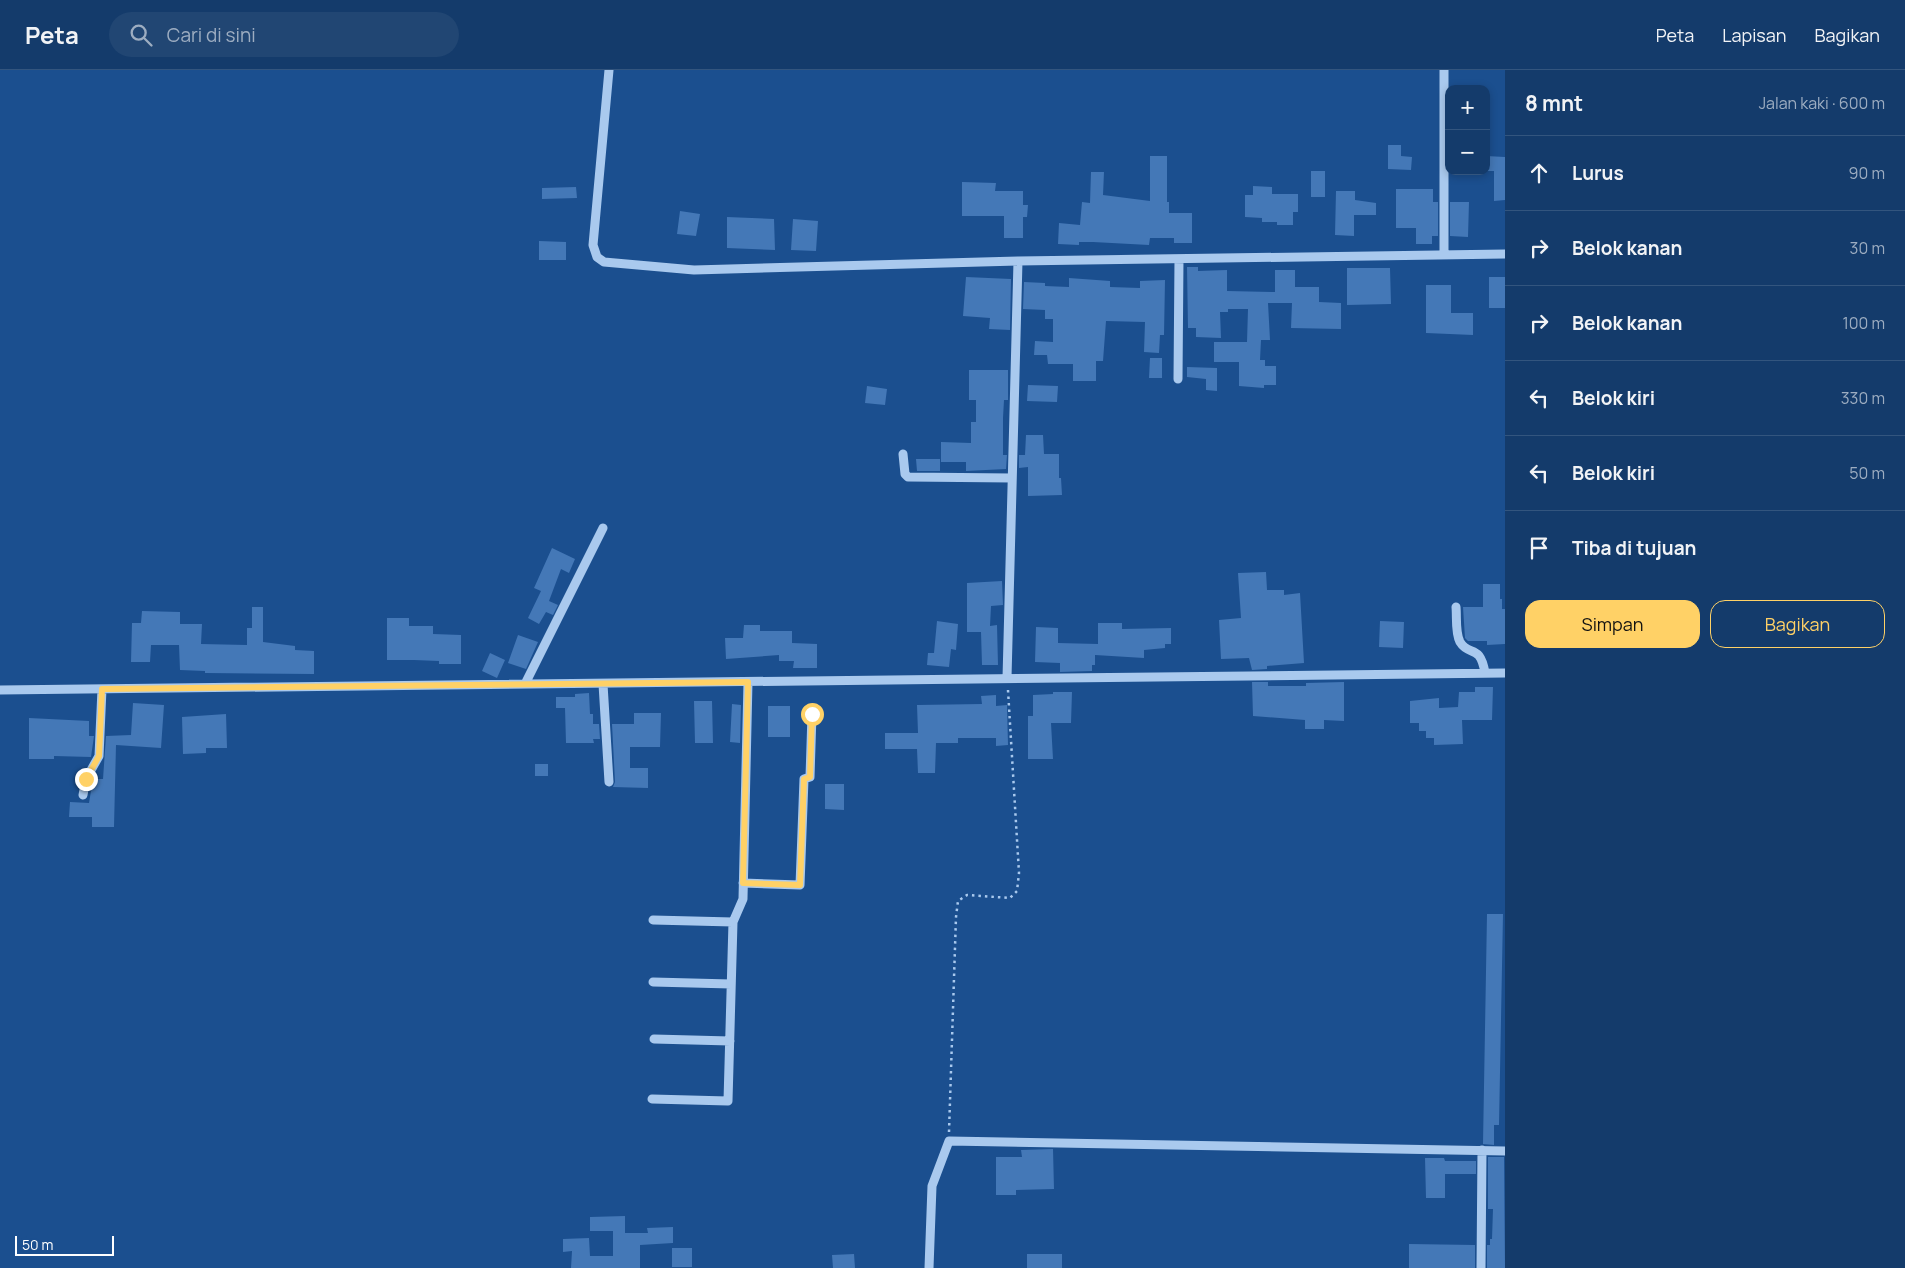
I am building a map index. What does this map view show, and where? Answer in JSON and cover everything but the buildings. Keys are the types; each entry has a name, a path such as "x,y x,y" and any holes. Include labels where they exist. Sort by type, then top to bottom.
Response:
{"street":[{"path":"609,70 593,245 597,256 604,262 694,270 1018,261 1505,254"},
{"path":"1444,70 1444,255"},
{"path":"1178,379 1179,259"},
{"path":"1007,678 1018,261"},
{"path":"903,454 905,474 908,477 1012,478"},
{"path":"525,684 603,528"},
{"path":"1456,607 1458,639 1466,647 1477,652 1483,662 1486,674"},
{"path":"0,690 1505,673"},
{"path":"652,1099 728,1101 733,922 743,899 748,682"},
{"path":"603,684 608,782"},
{"path":"83,795 86,779 99,756 102,689"},
{"path":"743,883 800,885 804,779 810,777 812,714"},
{"path":"653,920 733,922"},
{"path":"653,982 731,984"},
{"path":"654,1040 730,1041"},
{"path":"929,1268 932,1186 949,1141 1505,1151"},
{"path":"1481,1268 1482,1150"}],"path":[{"path":"949,1141 958,901 967,895 1010,898 1017,890 1019,873 1007,678"}],"route":[{"path":"86,779 99,756 102,689 748,682 743,883 800,885 804,779 810,777 812,714"}]}
